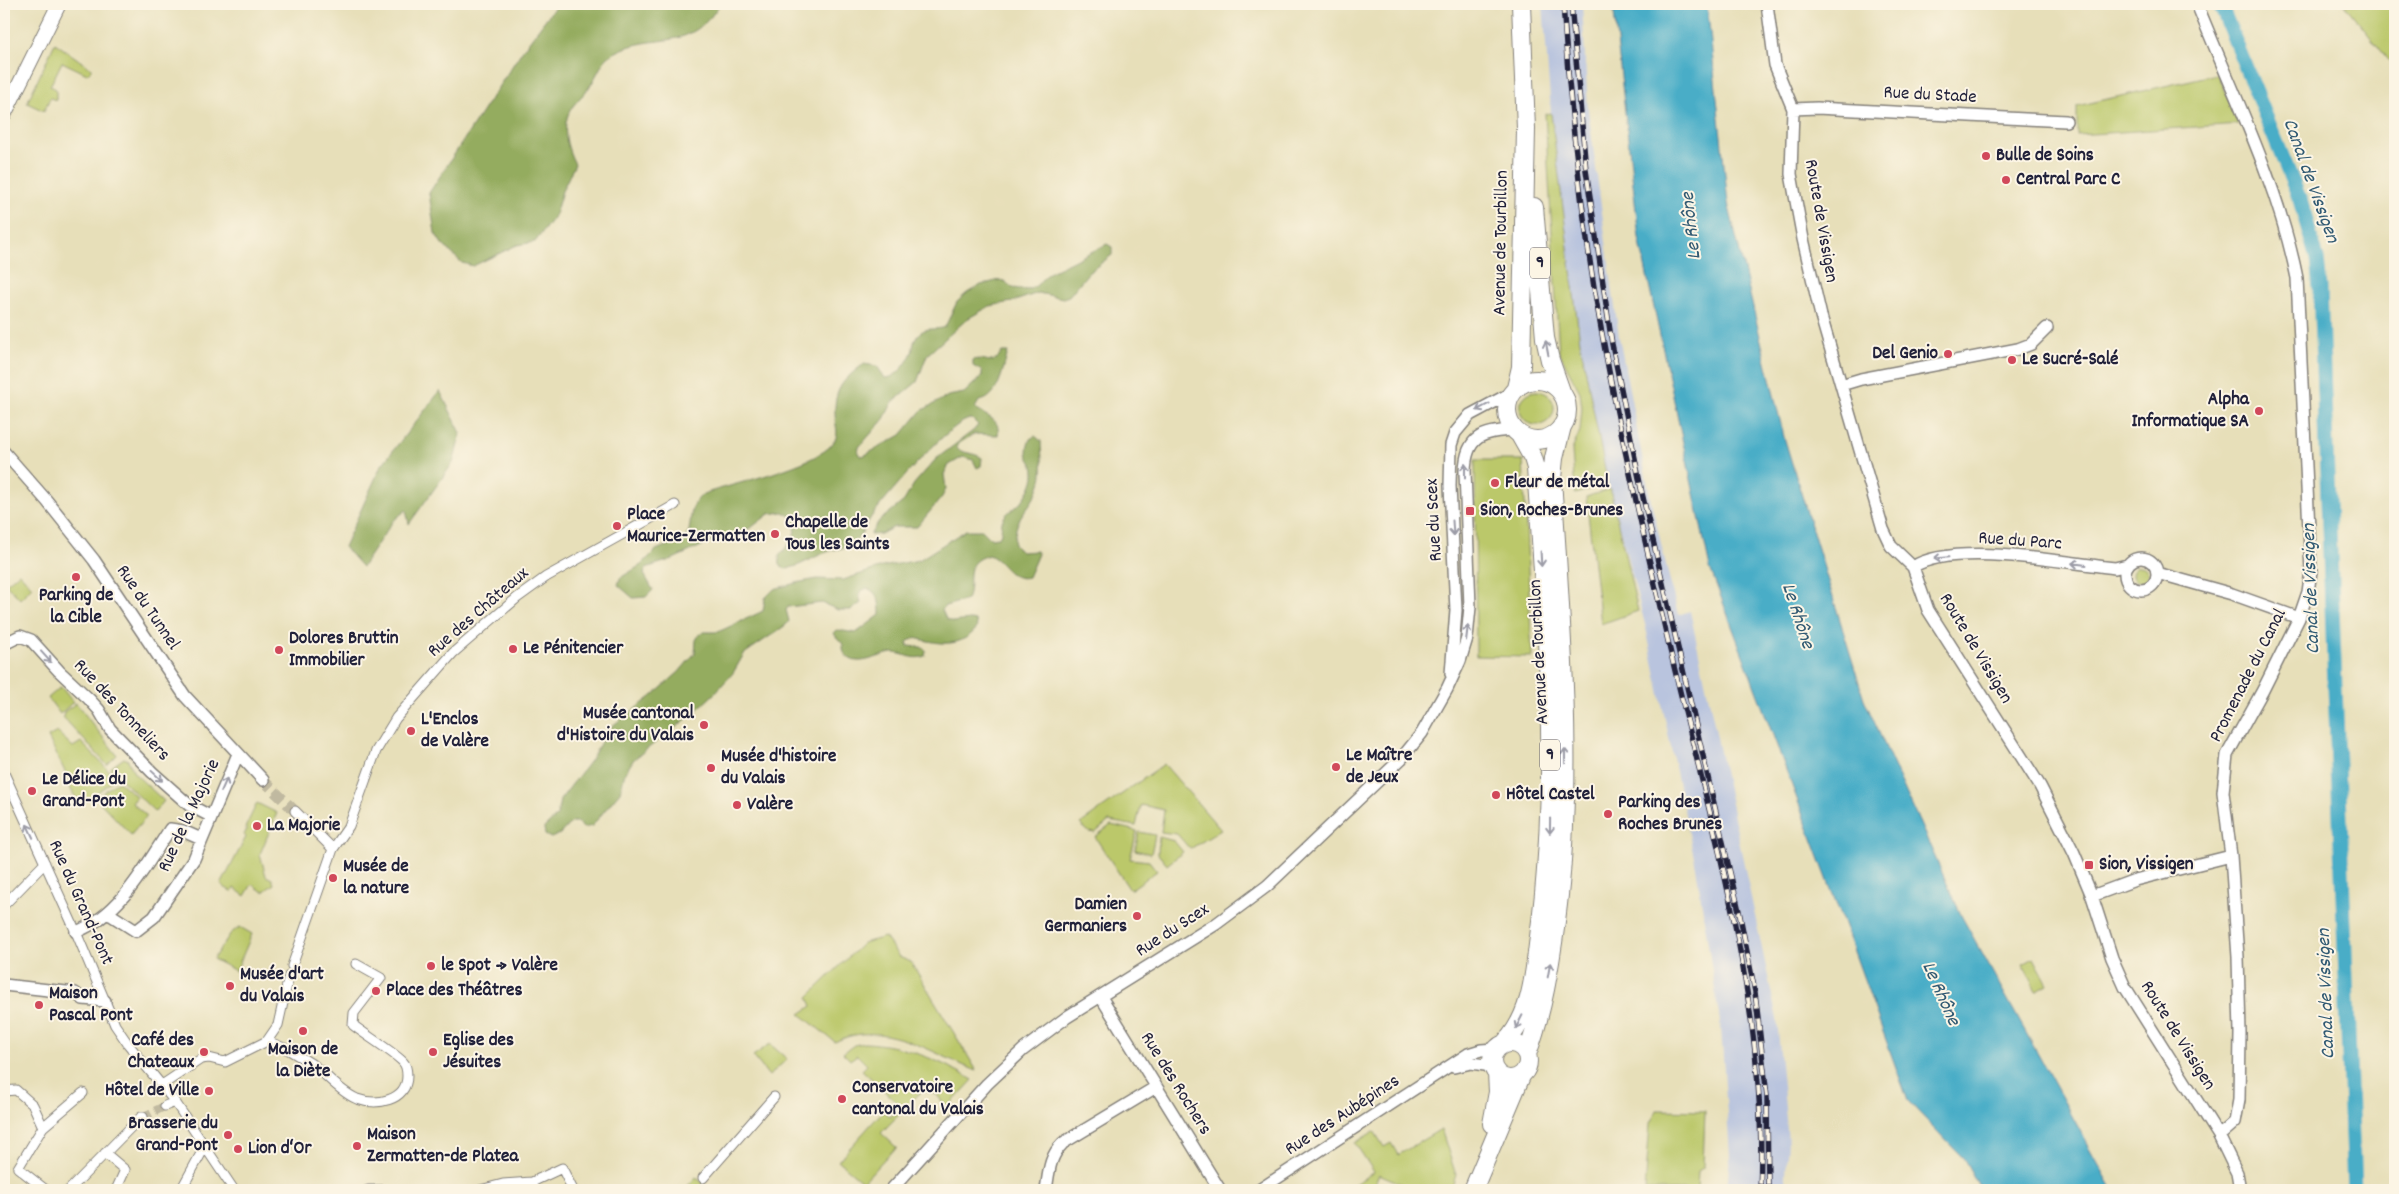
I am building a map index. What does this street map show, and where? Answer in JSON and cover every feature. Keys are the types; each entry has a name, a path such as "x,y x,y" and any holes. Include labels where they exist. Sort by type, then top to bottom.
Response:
{"main road":[{"name":"Avenue de Tourbillon","path":"1515,390 1521,367 1526,129 1521,4"},
{"name":"Avenue de Tourbillon","path":"1526,129 1542,282 1545,338 1550,360 1562,394"},
{"path":"1529,381 1543,381 1552,384 1562,394 1566,412 1562,426 1553,435 1532,439 1518,432 1508,419 1507,409 1515,390 1529,381"},
{"name":"Avenue de Tourbillon","path":"1521,1076 1528,1066 1527,1054 1539,1018 1549,971 1561,886 1566,811 1563,665 1552,478 1554,458 1562,426"},
{"name":"Avenue de Tourbillon","path":"1498,1058 1521,1021 1529,999 1545,894 1550,836 1551,779 1546,639 1536,468 1533,458 1518,432"},
{"path":"1498,1058 1518,1044 1527,1054"},
{"path":"1498,1058 1510,1079 1521,1076"},
{"path":"1485,1161 1497,1098 1498,1058"},
{"path":"1473,1190 1521,1076"}],"street":[{"path":"4,115 59,4"},
{"name":"Route de Vissigen","path":"1768,4 1775,65 1793,109 1794,124 1790,157 1794,193 1814,286 1883,529 1891,546 1913,567 1928,610 2040,786 2074,853 2092,896 2112,958 2125,987 2219,1136 2237,1173 2240,1190"},
{"name":"Promenade du Canal","path":"2197,4 2273,189 2289,239 2297,278 2311,570 2308,592 2299,618 2264,690 2227,755 2223,792 2231,856 2238,958 2240,1032 2238,1100 2235,1122 2219,1136"},
{"name":"Rue du Stade","path":"1793,109 2066,121"},
{"path":"1841,385 1862,379 2018,349 2031,344 2047,328"},
{"name":"Rue du Scex","path":"1452,679 1456,610 1450,486 1451,445 1458,429 1470,416 1515,390"},
{"name":"Rue du Scex","path":"891,1190 1008,1064 1044,1033 1216,924 1253,898 1293,864 1411,747 1435,713 1465,647 1468,629 1467,453 1473,441 1480,436 1495,431 1518,432"},
{"name":"Rue du Tunnel","path":"4,452 88,553 185,696 263,780"},
{"name":"Rue des Châteaux","path":"292,966 333,849 349,826 376,752 396,718 453,653 517,598 546,576 675,505"},
{"name":"Rue du Parc","path":"1913,567 1928,559 1972,555 2014,556 2115,568 2127,565 2135,559 2145,558 2154,564 2157,573 2232,594 2299,618"},
{"path":"2127,565 2125,570 2126,581 2134,589 2150,588 2154,584 2157,573"},
{"name":"Rue des Tonneliers","path":"5,642 20,636 31,640 59,671 94,704 110,728 152,772 189,805 210,816"},
{"name":"Rue de la Majorie","path":"106,914 111,914 136,931 154,917 194,859 210,816 238,754"},
{"name":"Rue du Grand-Pont","path":"4,773 76,932 115,1025 175,1102 204,1148 234,1190"},
{"path":"295,810 333,849"},
{"path":"76,932 106,914 130,888 170,829 183,831 201,839"},
{"path":"2092,896 2135,880 2231,856"},
{"path":"4,905 45,863"},
{"path":"267,1041 289,1050 318,1068 332,1082 358,1099 386,1101 400,1095 406,1087 408,1074 404,1062 353,1025 354,1013 381,978 356,964"},
{"path":"162,1085 201,1059 209,1058 224,1062 267,1041 278,1025 289,976"},
{"path":"4,985 75,993 83,999 105,1001"},
{"name":"Rue des Rochers","path":"1101,997 1220,1190"},
{"name":"Rue des Aubépines","path":"1259,1190 1472,1053 1498,1058"},
{"name":"Rue des Aubépines","path":"1445,1070 1463,1064 1498,1058"},
{"path":"1046,1190 1050,1162 1055,1152 1063,1143 1156,1087"},
{"path":"4,1091 16,1090 33,1105 43,1127"},
{"path":"46,1190 18,1168 43,1127 83,1092"},
{"path":"703,1178 774,1097"},
{"path":"165,1106 175,1102"},
{"path":"69,1190 141,1116 143,1117"},
{"path":"181,1190 204,1148"},
{"path":"105,1153 125,1170 116,1190"},
{"path":"480,1190 503,1184 533,1186 562,1168 573,1190"},
{"path":"368,1190 387,1190"}],"shaded area":[{"path":"1543,4 1582,4 1588,110 1619,337 1650,497 1678,615 1690,611 1777,1019 1788,1141 1785,1190 1727,1190 1730,1155 1721,1028 1696,867 1646,628 1608,484 1580,342 1551,113"}],"green space":[{"path":"557,4 720,4 708,20 695,31 682,37 626,48 608,57 590,86 569,113 566,135 569,150 575,164 562,191 555,215 535,242 517,245 473,266 462,263 442,244 435,233 429,193 522,51"},
{"path":"2344,4 2395,4 2395,68"},
{"path":"55,43 92,69 87,74 62,62 50,86 56,89 56,100 50,98 44,111 27,103"},
{"path":"2217,74 2239,124 2077,135 2077,106"},
{"path":"1551,113 1580,342 1608,484 1575,494 1572,450 1580,431 1582,408 1580,392 1559,352 1545,114"},
{"path":"1107,244 1112,247 1112,255 1088,273 1069,296 1063,298 1038,293 1012,302 990,306 967,319 927,355 917,382 892,403 884,419 859,447 858,453 860,456 865,455 901,435 921,411 948,396 964,393 982,376 982,371 973,366 973,360 992,361 1002,352 1008,352 996,389 986,399 979,401 975,408 997,424 998,435 974,434 958,444 956,448 959,450 982,458 981,466 977,468 973,460 963,457 949,465 944,474 946,489 942,497 917,527 894,527 881,534 870,535 879,521 904,501 914,484 936,459 974,430 978,425 972,419 963,422 950,431 921,458 874,513 857,540 849,546 830,551 785,569 780,565 779,556 793,538 794,523 792,517 783,512 769,514 752,527 734,536 710,542 673,559 646,568 644,574 653,590 646,597 633,598 618,585 620,578 641,565 656,550 685,538 689,531 692,509 703,494 793,466 824,451 833,443 837,432 835,404 839,389 855,370 864,364 877,366 885,378 894,375 902,369 908,360 917,336 928,329 945,327 957,302 967,293 981,285 999,280 1004,281 1013,288 1027,290 1036,286 1047,274"},
{"path":"440,391 461,433 453,463 409,524 406,510 393,521 362,567 344,547 381,466"},
{"path":"1537,391 1544,392 1549,396 1553,401 1553,415 1549,420 1544,424 1537,425 1530,424 1525,420 1521,415 1520,408 1521,401 1525,396 1530,392"},
{"path":"1035,436 1041,441 1041,482 1035,496 1017,525 1014,545 1021,552 1036,551 1038,554 1028,577 1021,578 1011,574 989,555 974,562 971,567 967,600 945,606 942,610 946,619 953,622 976,621 977,628 970,635 963,640 948,643 914,638 907,642 908,646 921,647 926,650 925,656 921,657 893,653 868,660 855,661 845,654 842,643 834,633 837,630 856,633 880,615 878,599 871,590 867,588 861,591 859,595 861,603 851,610 838,610 822,603 788,607 786,610 789,621 786,625 744,654 733,673 714,694 689,717 634,759 625,773 620,792 592,826 583,828 578,822 571,822 560,834 551,838 545,835 544,828 557,816 560,800 590,761 605,735 612,726 651,697 679,672 695,653 696,640 699,635 704,632 718,632 763,611 765,598 774,589 817,579 843,580 882,567 919,560 966,530 982,530 990,538 999,537 1003,519 1027,495 1031,485 1034,472 1027,451 1030,439"},
{"path":"1475,460 1523,460 1532,657 1476,656"},
{"path":"1610,489 1638,611 1601,624 1586,497"},
{"path":"2137,566 2143,566 2148,571 2146,580 2137,582 2132,577 2132,571"},
{"path":"19,573 32,587 20,599 6,584"},
{"path":"61,687 73,702 60,714 48,698"},
{"path":"76,703 117,755 107,765 63,717 64,712"},
{"path":"57,732 73,747 81,742 116,778 80,806 67,782 69,780 48,737"},
{"path":"124,758 128,760 134,773 164,801 155,812 110,768"},
{"path":"1164,764 1221,830 1190,849 1177,834 1161,832 1164,810 1141,805 1136,826 1109,821 1095,833 1089,832 1080,824"},
{"path":"118,781 137,797 132,803 147,816 131,835 96,798"},
{"path":"257,803 277,813 260,854 266,876 272,879 274,884 263,892 252,884 245,896 234,888 232,892 221,885 246,837 244,835 247,829 245,828"},
{"path":"1111,825 1137,831 1130,859 1149,861 1157,871 1130,890 1095,837"},
{"path":"1139,832 1155,835 1151,854 1135,850"},
{"path":"1159,837 1174,841 1183,852 1167,865 1158,854"},
{"path":"240,927 252,934 236,971 213,959 231,933"},
{"path":"885,937 899,957 911,962 977,1071 925,1048 889,1036 853,1035 835,1042 800,1014 812,1006 808,997 863,943"},
{"path":"2034,958 2048,984 2036,991 2023,964"},
{"path":"864,1043 907,1050 948,1066 973,1080 947,1108 937,1095 923,1090 881,1133 897,1148 863,1182 838,1161 883,1111 891,1117 900,1105 862,1070 867,1065 857,1055 850,1060 843,1053 854,1045"},
{"path":"770,1044 787,1059 769,1076 753,1056"},
{"path":"1657,1110 1705,1111 1703,1168 1698,1171 1697,1190 1645,1190 1650,1123"},
{"path":"1441,1129 1456,1175 1451,1190 1416,1190 1379,1174 1372,1190 1345,1190 1374,1172 1355,1143 1374,1131 1384,1147 1391,1143 1398,1155"},
{"path":"696,1177 711,1190 684,1190"}],"water":[{"name":"Le Rhône","path":"1613,4 1707,4 1728,203 1784,437 1864,699 1962,917 2113,1190 1981,1190 1964,1159 1908,1101 1843,921 1710,568 1639,238"}],"waterway":[{"name":"Canal de Vissigen","path":"2220,4 2300,200 2317,259 2320,288 2354,1190"}],"tunnel":[{"path":"263,780 295,811"},
{"path":"143,1117 165,1106"}],"railway":[{"path":"1563,4 1571,110 1579,181 1594,287 1610,375 1657,593 1717,842 1745,981 1755,1051 1760,1121 1760,1190"},
{"path":"1571,4 1586,170 1612,344 1642,493 1739,911 1755,992 1767,1096 1768,1190"}],"place":[{"name":"Bulle de Soins","path":"1986,156"},
{"name":"Central Parc C","path":"2006,180"},
{"name":"Del Genio","path":"1948,354"},
{"name":"Le Sucré-Salé","path":"2012,360"},
{"name":"Alpha Informatique SA","path":"2259,411"},
{"name":"Fleur de métal","path":"1495,483"},
{"name":"Sion, Roches-Brunes","path":"1470,511"},
{"name":"Place Maurice-Zermatten","path":"617,526"},
{"name":"Chapelle de Tous les Saints","path":"775,534"},
{"name":"Parking de la Cible","path":"76,577"},
{"name":"Le Pénitencier","path":"513,649"},
{"name":"Dolores Bruttin Immobilier","path":"279,650"},
{"name":"Musée cantonal d'Histoire du Valais","path":"704,725"},
{"name":"L'Enclos de Valère","path":"411,731"},
{"name":"Le Maître de Jeux","path":"1336,767"},
{"name":"Musée d'histoire du Valais","path":"711,768"},
{"name":"Le Délice du Grand-Pont","path":"32,791"},
{"name":"Hôtel Castel","path":"1496,795"},
{"name":"Valère","path":"737,805"},
{"name":"Parking des Roches Brunes","path":"1608,814"},
{"name":"La Majorie","path":"257,826"},
{"name":"Sion, Vissigen","path":"2089,865"},
{"name":"Musée de la nature","path":"333,878"},
{"name":"Damien Germaniers","path":"1137,916"},
{"name":"le Spot → Valère","path":"431,966"},
{"name":"Musée d'art du Valais","path":"230,986"},
{"name":"Place des Théâtres","path":"376,991"},
{"name":"Maison Pascal Pont","path":"39,1005"},
{"name":"Maison de la Diète","path":"303,1031"},
{"name":"Café des Chateaux","path":"204,1052"},
{"name":"Eglise des Jésuites","path":"433,1052"},
{"name":"Hôtel de Ville","path":"209,1091"},
{"name":"Conservatoire cantonal du Valais","path":"842,1099"},
{"name":"Brasserie du Grand-Pont","path":"228,1135"},
{"name":"Maison Zermatten-de Platea","path":"357,1146"},
{"name":"Lion d‘Or","path":"238,1149"}]}
